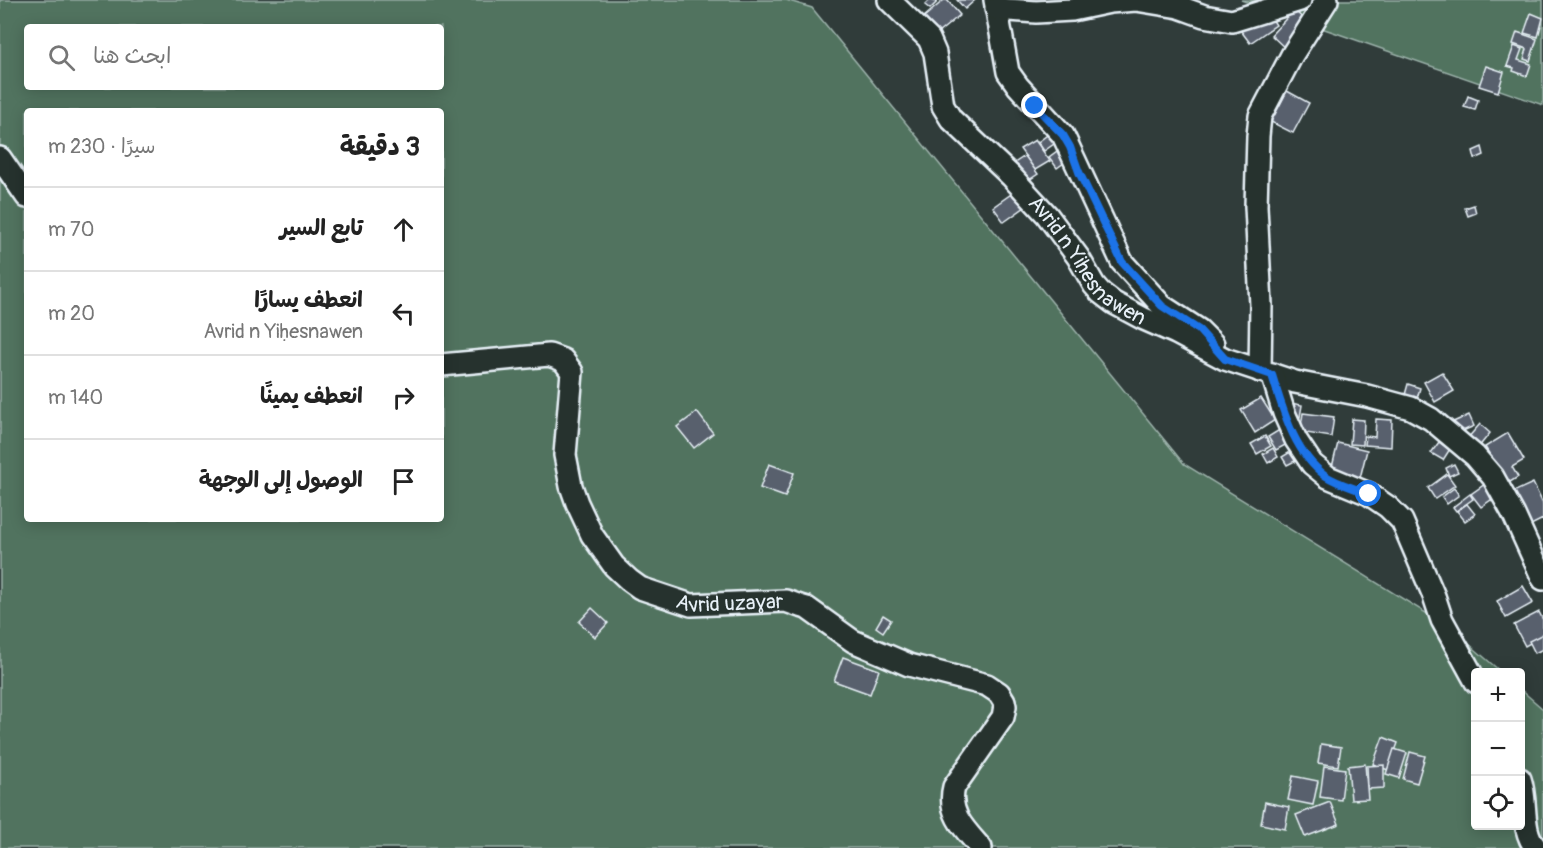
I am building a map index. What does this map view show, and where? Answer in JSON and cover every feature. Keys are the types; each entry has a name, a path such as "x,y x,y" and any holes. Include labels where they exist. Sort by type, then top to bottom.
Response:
{"street":[{"name":"Avrid n Yiḥesnawen","path":"889,0 929,39 935,53 943,106 951,119 1011,176 1047,215 1101,293 1142,318 1225,359 1266,373 1411,408 1438,424 1475,456 1493,477 1514,515 1543,579"},
{"path":"1225,359 1199,330 1162,306 1122,262 1063,135 1008,72 995,4 1036,12 1072,10 1110,2 1136,0 1179,6 1204,16 1232,21 1300,0"},
{"path":"1327,0 1287,64 1260,116 1257,136 1256,206 1266,373 1296,440 1312,464 1328,477 1369,494 1388,507 1402,521 1442,620 1471,673"},
{"path":"0,158 24,193"},
{"name":"Avrid uzaɣaṛ","path":"444,365 549,355 563,360 569,366 572,372 572,384 565,455 571,486 592,535 614,566 640,588 691,605 786,601 807,608 853,641 921,669 987,685 999,693 1005,706 1003,717 954,787 951,799 960,824 981,848"},
{"path":"1529,790 1526,830 1536,848"}],"green space":[{"path":"0,0 786,0 812,8 1184,464 1452,629 1496,668 1471,668 1471,830 1525,830 1525,693 1543,709 1543,848 0,848"},
{"path":"1241,0 1543,0 1543,105"}],"building":[{"path":"930,0 937,2 930,9 925,5"},
{"path":"947,0 960,15 938,33 924,17"},
{"path":"957,0 975,0 965,9"},
{"path":"1294,10 1310,25 1287,50 1271,35"},
{"path":"1531,13 1543,18 1538,37 1524,33"},
{"path":"1269,14 1276,25 1250,43 1238,27"},
{"path":"1517,32 1537,39 1530,61 1524,59 1527,49 1513,44"},
{"path":"1514,46 1522,49 1518,60 1531,64 1527,76 1507,66"},
{"path":"1486,66 1504,72 1498,92 1479,86"},
{"path":"1287,91 1309,103 1293,133 1271,122"},
{"path":"1468,96 1478,100 1475,110 1464,107"},
{"path":"1054,130 1061,139 1044,151 1038,142"},
{"path":"1035,140 1050,161 1035,170 1020,149"},
{"path":"1064,146 1072,157 1057,168 1049,157"},
{"path":"1482,147 1484,155 1475,159 1473,151"},
{"path":"1025,156 1038,174 1026,182 1013,164"},
{"path":"1014,192 1025,207 1004,222 993,207"},
{"path":"1474,205 1476,213 1468,216 1465,208"},
{"path":"1442,372 1454,391 1435,402 1424,382"},
{"path":"1408,384 1420,388 1415,406 1403,402"},
{"path":"1261,398 1275,420 1255,433 1241,410"},
{"path":"1290,403 1302,405 1300,417 1288,415"},
{"path":"697,412 713,433 694,448 677,427"},
{"path":"1303,413 1334,417 1331,437 1300,432"},
{"path":"1469,415 1474,426 1456,434 1451,423"},
{"path":"1352,419 1364,420 1363,445 1350,444"},
{"path":"1376,419 1392,420 1391,447 1365,445 1366,436 1375,437"},
{"path":"1480,424 1490,433 1478,448 1467,439"},
{"path":"1281,429 1289,443 1276,450 1268,437"},
{"path":"1508,433 1524,460 1512,467 1518,477 1507,484 1485,447"},
{"path":"1265,436 1271,446 1257,454 1251,444"},
{"path":"1439,442 1450,449 1443,460 1431,453"},
{"path":"1338,443 1367,450 1360,478 1331,471"},
{"path":"1273,448 1278,457 1268,463 1263,454"},
{"path":"1292,451 1297,460 1287,465 1282,457"},
{"path":"769,464 794,473 785,497 760,488"},
{"path":"1454,464 1458,472 1449,476 1446,468"},
{"path":"1447,474 1455,485 1435,499 1428,488"},
{"path":"1533,483 1543,504 1543,519 1527,527 1511,493"},
{"path":"1485,484 1495,497 1481,507 1471,494"},
{"path":"1454,488 1459,495 1447,504 1442,497"},
{"path":"1470,494 1473,499 1456,511 1453,507"},
{"path":"1467,504 1475,514 1465,521 1457,511"},
{"path":"1523,586 1533,603 1506,618 1497,601"},
{"path":"592,608 608,623 595,637 579,622"},
{"path":"1539,612 1543,620 1543,636 1525,646 1514,625"},
{"path":"883,615 891,620 883,632 876,627"},
{"path":"1543,634 1543,649 1535,653 1529,641"},
{"path":"843,657 879,670 870,694 834,681"},
{"path":"1383,737 1398,743 1388,770 1373,764"},
{"path":"1321,744 1341,747 1338,766 1318,763"},
{"path":"1394,749 1407,753 1399,778 1386,774"},
{"path":"1410,752 1425,756 1417,783 1403,779"},
{"path":"1365,764 1368,799 1351,800 1348,766"},
{"path":"1384,765 1384,788 1368,789 1367,766"},
{"path":"1324,766 1345,769 1341,800 1320,797"},
{"path":"1293,776 1318,781 1313,805 1288,800"},
{"path":"1265,802 1289,807 1285,829 1261,824"},
{"path":"1330,802 1339,824 1305,837 1296,815"}],"route":[{"path":"1035,106 1052,122 1070,147 1079,172 1122,262 1129,271 1162,306 1209,339 1225,359 1272,375 1284,413 1296,440 1312,464 1328,477 1369,494"}]}
